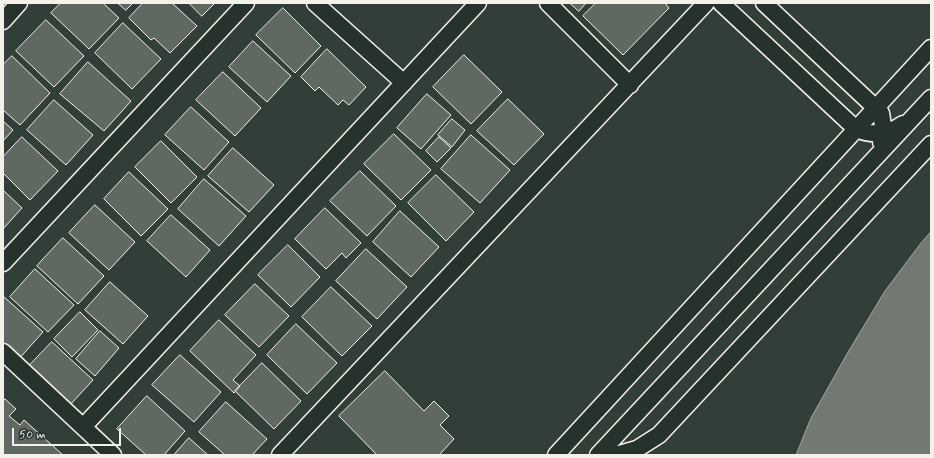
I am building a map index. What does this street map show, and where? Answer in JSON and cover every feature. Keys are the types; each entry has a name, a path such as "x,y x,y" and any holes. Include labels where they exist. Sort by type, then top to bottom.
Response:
{"street":[{"path":"3,21 19,3"},
{"path":"3,264 246,3"},
{"path":"316,3 404,83"},
{"path":"83,427 478,3"},
{"path":"548,3 630,85"},
{"path":"280,455 706,3"},
{"path":"721,3 856,129 869,133 889,131 912,119"},
{"path":"764,3 881,113 883,132 879,148 872,161"},
{"path":"556,455 931,48"},
{"path":"598,455 931,98"},
{"path":"616,455 637,449 659,435 931,144"},
{"path":"3,352 112,455"}],"shaded area":[{"path":"931,232 931,455 796,455 811,418 885,291"}],"building":[{"path":"61,3 103,3 119,18 89,49 51,13"},
{"path":"118,3 133,3 126,10"},
{"path":"143,3 172,3 197,26 170,53 154,38 151,40 129,18"},
{"path":"189,3 215,3 202,16"},
{"path":"570,3 586,3 579,11"},
{"path":"596,3 665,3 669,8 623,55 583,16"},
{"path":"283,8 321,46 295,73 256,35"},
{"path":"46,20 84,56 54,87 16,51"},
{"path":"123,23 161,59 132,89 95,53"},
{"path":"253,41 291,76 267,102 229,67"},
{"path":"327,49 366,87 349,105 343,100 338,105 319,87 315,91 301,77"},
{"path":"464,55 502,92 471,124 433,87"},
{"path":"12,56 50,93 20,125 3,110 3,65"},
{"path":"88,62 131,101 104,131 60,94"},
{"path":"223,72 261,108 235,136 196,100"},
{"path":"427,94 451,115 421,149 397,128"},
{"path":"508,99 544,134 514,165 477,131"},
{"path":"54,100 93,135 66,165 27,130"},
{"path":"191,107 229,142 204,170 165,135"},
{"path":"452,119 465,130 452,147 438,135"},
{"path":"3,121 13,130 3,141"},
{"path":"394,134 431,170 401,200 364,164"},
{"path":"471,135 510,170 480,203 441,169"},
{"path":"22,137 58,171 30,200 3,173 3,157"},
{"path":"439,137 451,148 437,162 426,151"},
{"path":"161,141 197,177 171,203 135,167"},
{"path":"233,148 274,185 249,212 208,176"},
{"path":"360,171 396,206 367,236 330,201"},
{"path":"129,172 168,209 141,236 104,199"},
{"path":"436,175 474,212 446,241 408,203"},
{"path":"204,179 246,216 219,246 178,209"},
{"path":"3,190 22,208 3,229"},
{"path":"95,205 135,242 109,270 69,233"},
{"path":"325,208 361,243 346,258 342,253 326,269 295,239"},
{"path":"400,211 439,247 411,277 373,242"},
{"path":"171,215 210,250 186,277 147,241"},
{"path":"63,238 104,276 78,304 37,266"},
{"path":"288,245 320,277 291,307 258,275"},
{"path":"366,249 407,287 377,319 336,281"},
{"path":"35,269 74,305 48,332 10,297"},
{"path":"110,282 148,316 123,344 85,310"},
{"path":"255,284 289,316 259,347 225,315"},
{"path":"331,287 372,326 342,356 302,317"},
{"path":"3,296 43,332 17,361 3,348"},
{"path":"80,312 98,330 72,357 54,339"},
{"path":"219,320 256,355 233,380 240,386 234,393 190,351"},
{"path":"296,324 337,363 307,394 267,355"},
{"path":"100,331 119,348 95,376 76,359"},
{"path":"52,342 93,380 69,406 28,367"},
{"path":"180,355 221,392 194,422 152,385"},
{"path":"262,363 301,401 274,429 235,391"},
{"path":"385,371 424,411 434,401 449,416 440,425 454,439 439,455 377,455 339,416"},
{"path":"147,396 185,431 164,455 146,455 117,429"},
{"path":"5,399 16,409 9,416 20,425 24,420 63,455 3,455 3,402"},
{"path":"226,402 267,439 252,455 225,455 199,432"},
{"path":"189,438 208,455 174,455"}]}
